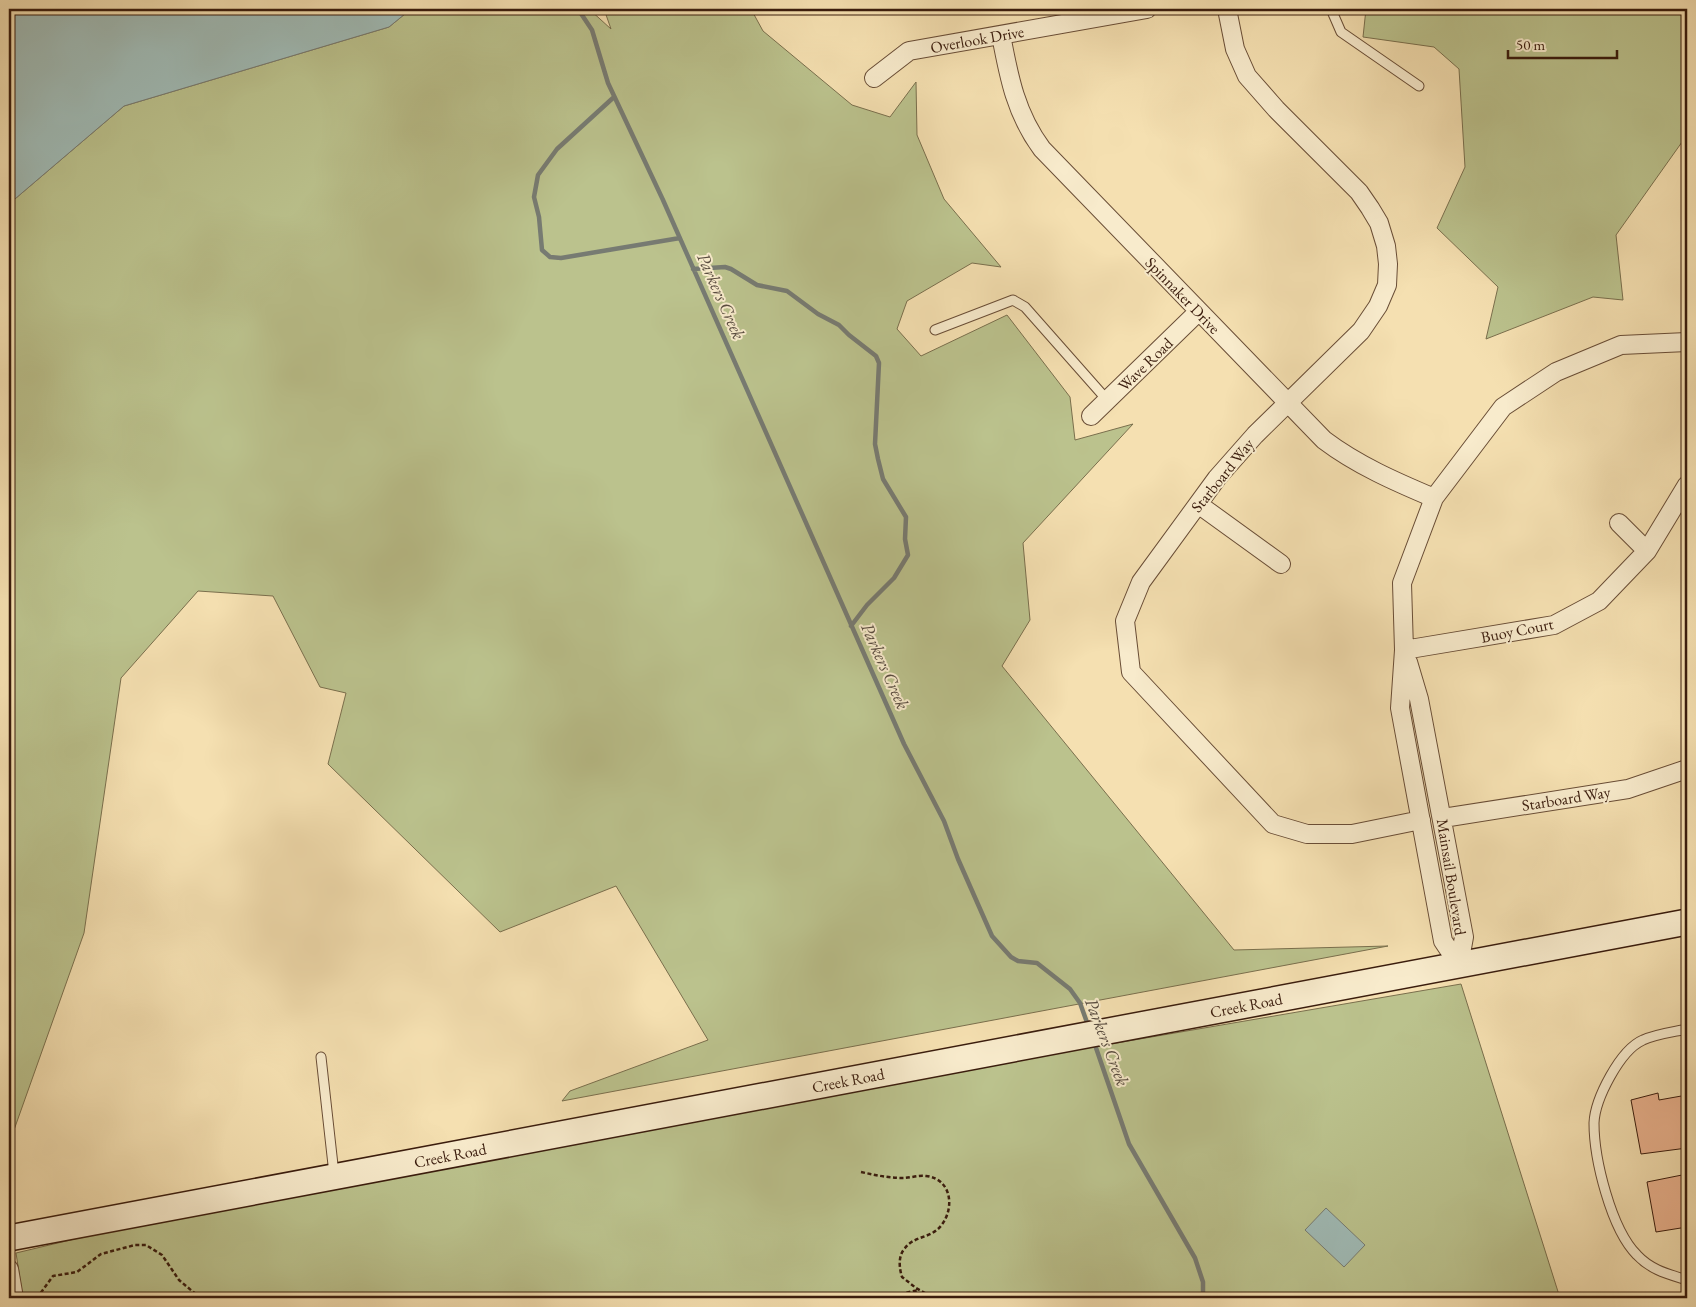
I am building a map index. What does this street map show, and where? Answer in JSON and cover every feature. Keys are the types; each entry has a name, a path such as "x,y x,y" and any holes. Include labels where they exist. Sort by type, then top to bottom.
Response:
{"main road":[{"name":"Creek Road","path":"9,1238 1687,922"}],"street":[{"name":"Overlook Drive","path":"874,78 909,51 1147,9"},
{"name":"Starboard Way","path":"1227,9 1235,48 1247,76 1276,109 1359,192 1379,223 1386,246 1388,264 1387,285 1378,306 1361,331 1254,436 1198,504 1141,582 1125,622 1132,672 1273,824 1307,834 1352,834 1421,820"},
{"name":"Spinnaker Drive","path":"1001,35 1013,95 1028,130 1042,149 1324,440 1340,452 1392,480 1434,498"},
{"name":"Wave Road","path":"1091,416 1199,312"},
{"name":"Mainsail Boulevard","path":"1459,964 1443,941 1400,708 1404,650 1402,583 1434,498 1503,407 1556,372 1622,345 1687,342"},
{"name":"Buoy Court","path":"1404,650 1554,625 1599,601 1647,551 1687,485"},
{"path":"1198,504 1281,564"},
{"path":"1619,523 1647,551"},
{"name":"Mainsail Boulevard","path":"1404,650 1419,698 1464,937 1459,964"},
{"name":"Starboard Way","path":"1443,818 1628,789 1687,769"},
{"path":"9,1269 14,1298"}],"lane":[{"path":"1331,9 1341,32 1419,86"},
{"path":"935,330 1013,300 1025,307 1108,401"},
{"path":"1687,1029 1642,1040 1628,1052 1608,1076 1594,1122 1600,1176 1620,1232 1636,1255 1658,1272 1687,1280"},
{"path":"320,1057 334,1177"}],"path":[{"path":"861,1172 886,1178 926,1176 941,1183 949,1194 949,1210 943,1224 936,1231 912,1241 902,1252 900,1261 902,1277 919,1290 934,1298"},
{"path":"37,1298 53,1276 78,1272 101,1254 135,1245 146,1245 162,1255 180,1280 198,1296"},
{"path":"881,1298 919,1290"}],"green space":[{"path":"411,9 589,9 611,29 604,9 751,9 763,31 852,105 890,117 916,82 917,135 944,199 1001,267 972,263 907,301 897,329 921,356 1007,315 1070,397 1075,440 1133,424 1023,543 1030,620 1002,666 1234,950 1388,946 562,1101 570,1091 708,1040 616,886 500,932 328,764 346,693 320,687 273,596 198,591 121,678 84,933 9,1144 9,204 124,106 389,27"},
{"path":"1366,9 1687,9 1687,135 1616,235 1623,300 1593,297 1486,339 1498,287 1437,228 1465,167 1459,69 1434,47 1363,37"},
{"path":"1461,984 1560,1298 23,1298 16,1253 334,1177"}],"water":[{"path":"9,9 411,9 389,27 124,106 9,204"},
{"path":"1326,1208 1365,1245 1344,1267 1305,1230"}],"building":[{"path":"1658,1093 1659,1100 1687,1095 1687,1148 1641,1154 1631,1100"},
{"path":"1687,1174 1687,1227 1656,1232 1647,1182"}],"waterway":[{"name":"Parkers Creek","path":"578,9 592,30 608,83 663,200 904,744 944,821 958,859 992,936 1011,957 1018,961 1037,963 1070,989 1080,1003 1089,1028"},
{"path":"614,97 557,149 538,175 534,197 539,217 542,250 550,257 561,258 680,238"},
{"path":"693,269 725,267 757,285 787,291 818,314 839,325 876,356 879,363 875,444 883,479 906,517 905,539 908,555 894,578 867,605 851,626"},
{"name":"Parkers Creek","path":"1094,1042 1129,1144 1195,1258 1203,1282 1203,1298"}]}
